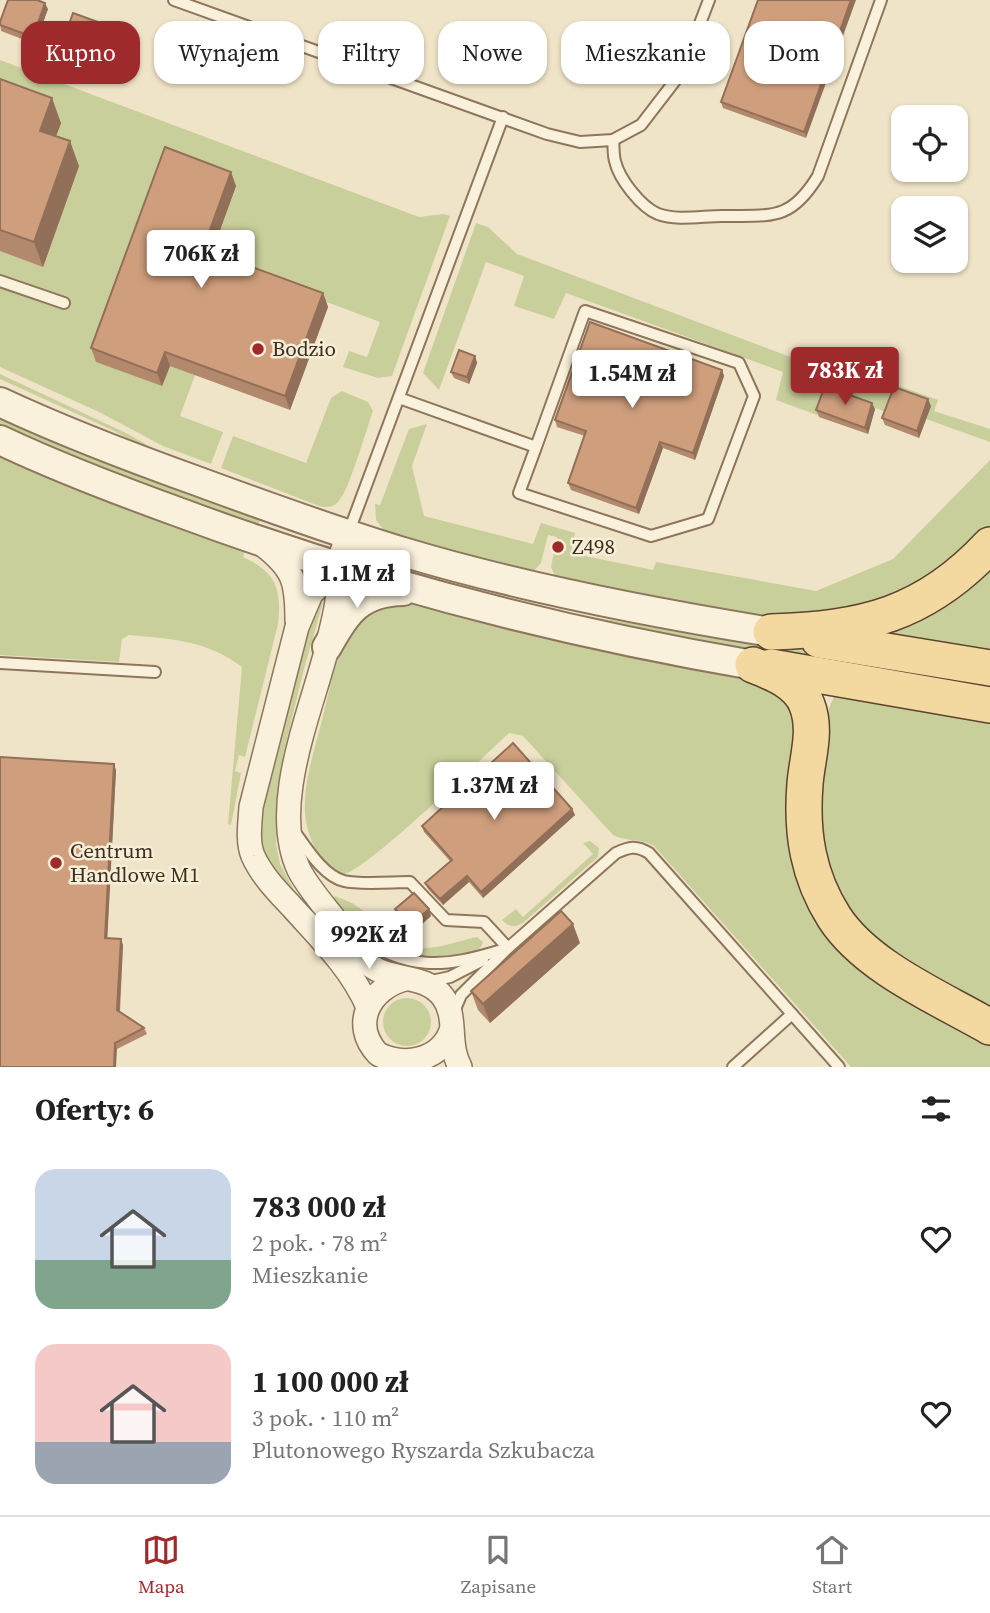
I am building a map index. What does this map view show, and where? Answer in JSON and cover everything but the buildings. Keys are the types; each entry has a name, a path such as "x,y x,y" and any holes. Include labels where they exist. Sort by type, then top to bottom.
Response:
{"main road":[{"path":"771,632 822,630 869,622 902,611 935,593 974,562 990,545"},
{"path":"771,632 990,668"},
{"path":"903,653 873,661 842,679 824,697 812,729 805,785 806,849 812,874 835,919 854,942 889,969 990,1027"},
{"path":"753,664 990,705"},
{"path":"753,664 778,675 796,688 807,704 812,729"}],"street":[{"path":"0,402 108,449 348,534 503,579 688,619"},
{"path":"0,440 90,479 261,543 414,591 575,631 753,664"},
{"path":"348,534 337,567 337,600 327,647 290,790 289,823 292,847 299,869 367,963 376,970 437,989 444,998 452,1025 455,1057 460,1067"},
{"path":"261,543 282,559 292,576 297,593 298,627"},
{"path":"452,1025 446,1044 438,1055 428,1061 414,1066 379,1063 366,1031 368,1007 358,985 340,960 273,887 253,854 249,835 251,807 298,627 311,594 337,567 364,559 519,597 771,632"},
{"path":"327,647 344,616 363,599 385,592 414,591"},
{"path":"368,1007 382,988 391,983 415,981"}],"lane":[{"path":"174,0 547,134 580,142 613,140 641,125 681,74 709,0"},
{"path":"613,140 615,163 627,185 641,204 658,214 678,217 777,215 793,207 806,195 818,176 881,0"},
{"path":"348,534 503,117"},
{"path":"0,281 64,303"},
{"path":"585,311 739,363 754,396 708,519 651,536 519,494 536,447 585,311"},
{"path":"399,398 536,447"},
{"path":"0,663 155,672"},
{"path":"289,823 321,864 343,881 410,882 446,920 484,922 508,948"},
{"path":"452,1025 461,995 508,948 616,853 626,848 639,847 649,853 839,1067"},
{"path":"334,919 385,953 420,962 461,962 508,948"},
{"path":"415,981 450,977 508,948"},
{"path":"733,1067 792,1014"}],"green space":[{"path":"0,60 21,68 21,84 64,84 419,217 444,214 450,216 392,376 378,378 343,367 349,351 367,357 380,322 233,272 180,416 223,432 211,464 163,446 99,412 0,367"},
{"path":"476,223 488,227 517,254 873,388 877,378 938,400 934,411 990,429 990,442 926,419 930,406 889,413 826,390 817,415 776,400 783,372 566,293 554,319 514,306 524,276 486,262 439,390 423,373"},
{"path":"0,374 128,434 161,453 266,491 155,453 112,430 0,379"},
{"path":"342,391 368,402 373,411 348,484 335,505 319,506 221,468 233,436 306,463 331,398"},
{"path":"0,414 261,517 257,528 136,483 0,426"},
{"path":"427,424 412,466 424,516 533,544 541,523 575,533 571,553 653,570 656,562 816,591 893,559 990,460 990,528 890,606 758,617 556,578 551,567 557,537 548,535 541,563 532,573 385,532 376,520 375,504 380,505 409,429"},
{"path":"0,452 184,529 245,551 243,557 270,576 279,601 278,624 245,757 239,755 235,771 241,773 231,825 228,824 242,667 215,651 188,642 129,635 122,639 119,662 0,655"},
{"path":"990,556 990,658 855,633"},
{"path":"404,600 576,644 748,675 794,700 813,903 990,1038 990,1067 851,1067 654,846 613,835 523,736 509,733 398,836 354,870 341,875 333,870 311,840 306,821 305,800 311,764 334,672 344,642 365,611"},
{"path":"320,601 322,606 283,755 276,844 280,864 294,890 372,978 370,983 278,882 261,847 262,810 287,704 313,611"},
{"path":"542,608 856,658 838,665 682,640"},
{"path":"836,692 990,714 990,1017 860,937 815,846 827,713"},
{"path":"590,841 599,848 598,857 523,923 512,926 502,920 516,909 523,917 593,854 583,843"},
{"path":"335,896 368,914 362,923 379,936 386,928 405,946 426,948 477,937 483,942 480,948 462,955 423,958 406,954 374,939 360,928 332,901"},
{"path":"407,998 424,1005 431,1022 424,1039 407,1046 390,1039 383,1022 390,1005"}],"place":[{"name":"Bodzio","path":"258,349"},
{"name":"Z498","path":"558,547"},
{"name":"Centrum Handlowe M1","path":"56,863"}]}
